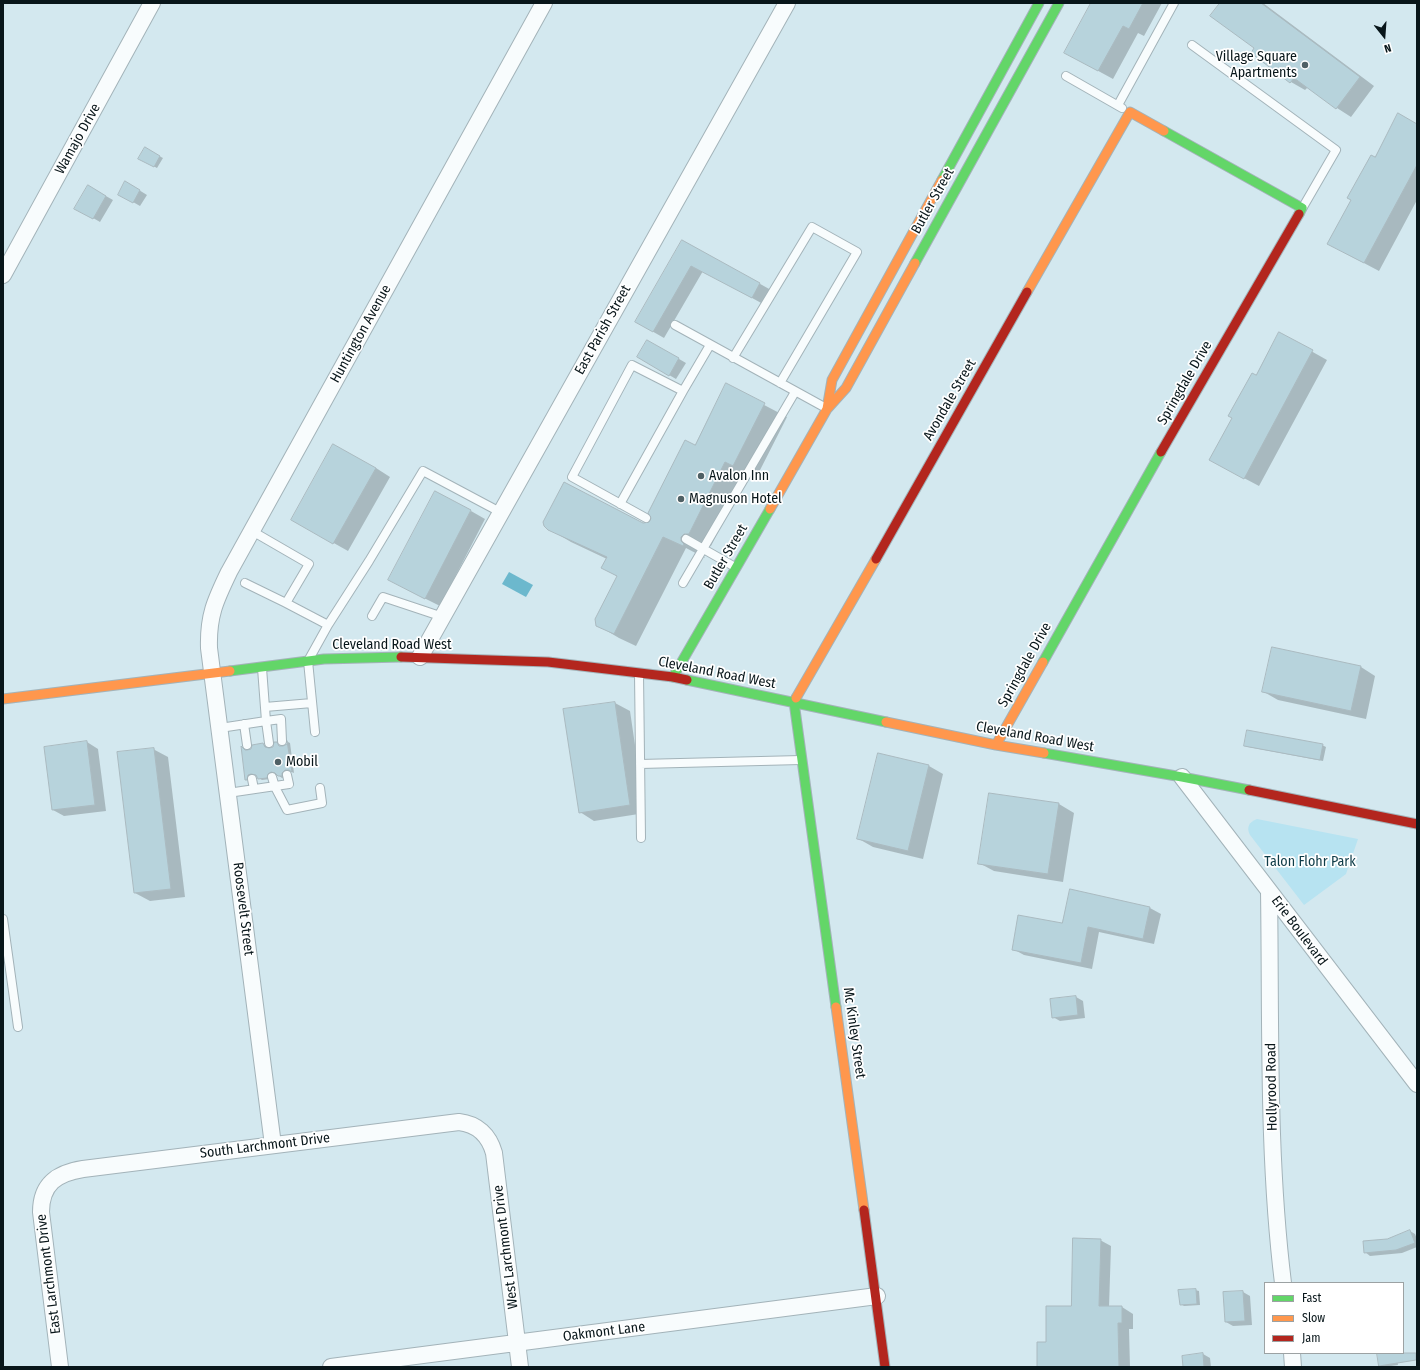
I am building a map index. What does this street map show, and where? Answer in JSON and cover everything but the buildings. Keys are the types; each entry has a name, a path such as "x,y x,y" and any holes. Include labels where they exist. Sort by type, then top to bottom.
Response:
{"main road":[{"name":"Butler Street","path":"827,409 832,380 1039,3"},
{"name":"Butler Street","path":"673,677 827,409 846,388 1059,3"},
{"path":"1130,112 1302,208"},
{"name":"Avondale Street","path":"794,702 1130,112"},
{"name":"Springdale Drive","path":"996,745 1149,473 1302,208"},
{"name":"Cleveland Road West","path":"3,700 324,659 420,657 548,662 673,677 996,745 1182,777 1417,824"},
{"name":"Mc Kinley Street","path":"794,702 877,1296 885,1367"}],"street":[{"name":"Wamajo Drive","path":"3,275 152,3"},
{"name":"Huntington Avenue","path":"213,673 209,639 212,610 220,592 252,531 544,3"},
{"name":"East Parish Street","path":"420,657 787,3"},
{"name":"Roosevelt Street","path":"213,673 273,1145"},
{"name":"Erie Boulevard","path":"1182,777 1417,1084"},
{"name":"Hollyrood Road","path":"1269,891 1271,1095 1274,1174 1283,1282"},
{"name":"South Larchmont Drive","path":"50,1183 61,1175 79,1170 455,1122 470,1124 482,1131"},
{"name":"West Larchmont Drive","path":"482,1131 489,1140 494,1153 520,1367"},
{"name":"East Larchmont Drive","path":"50,1183 43,1196 41,1212 60,1367"},
{"name":"Oakmont Lane","path":"331,1367 877,1296"},
{"path":"1292,1354 1293,1367"}],"lane":[{"path":"1118,105 1174,3"},
{"path":"1192,44 1336,150 1302,208"},
{"path":"1066,76 1130,112"},
{"path":"733,358 812,227 857,252 780,383"},
{"path":"675,325 827,409"},
{"path":"620,504 710,345"},
{"path":"646,518 572,477 632,365 683,391"},
{"path":"683,583 702,548 795,392"},
{"path":"315,732 308,661 328,625 369,561 423,471 500,512"},
{"path":"252,531 309,564 286,603"},
{"path":"686,539 736,567"},
{"path":"245,583 328,625"},
{"path":"372,616 383,597 443,617"},
{"path":"262,667 269,743"},
{"path":"639,673 641,838"},
{"path":"265,707 312,703"},
{"path":"220,728 281,719 282,741"},
{"path":"244,724 247,745"},
{"path":"640,764 802,760"},
{"path":"228,793 289,784 287,775"},
{"path":"272,777 274,787 287,810 322,804 320,788"},
{"path":"252,779 254,789"},
{"path":"3,918 18,1027"}],"green space":[{"name":"Talon Flohr Park","path":"1257,819 1358,839 1346,874 1304,905 1250,835 1248,827"}],"shaded area":[{"path":"509,572 533,585 526,597 502,584"}],"traffic: fast":[{"path":"942,180 1039,3"},
{"path":"915,263 1059,3"},
{"path":"1164,131 1302,208 1299,214"},
{"path":"1043,662 1161,452"},
{"path":"673,677 770,509"},
{"path":"230,671 324,659 401,657"},
{"path":"687,680 886,722"},
{"path":"796,698 794,702 836,1007"},
{"path":"1044,753 1249,790"}],"traffic: slow":[{"path":"1027,292 1130,112 1164,131"},
{"path":"827,409 832,380 942,180"},
{"path":"770,509 827,409 846,388 915,263"},
{"path":"796,698 876,559"},
{"path":"996,745 1043,662"},
{"path":"3,699 230,671"},
{"path":"886,722 996,745 1044,753"},
{"path":"836,1007 864,1210"}],"traffic: jam":[{"path":"1161,452 1299,214"},
{"path":"876,559 1027,292"},
{"path":"401,657 548,662 687,680"},
{"path":"1249,790 1417,824"},
{"path":"864,1210 885,1367"}],"place":[{"name":"Village Square Apartments","path":"1305,65"},
{"name":"Avalon Inn","path":"701,476"},
{"name":"Magnuson Hotel","path":"681,499"},
{"name":"Mobil","path":"278,762"}]}
